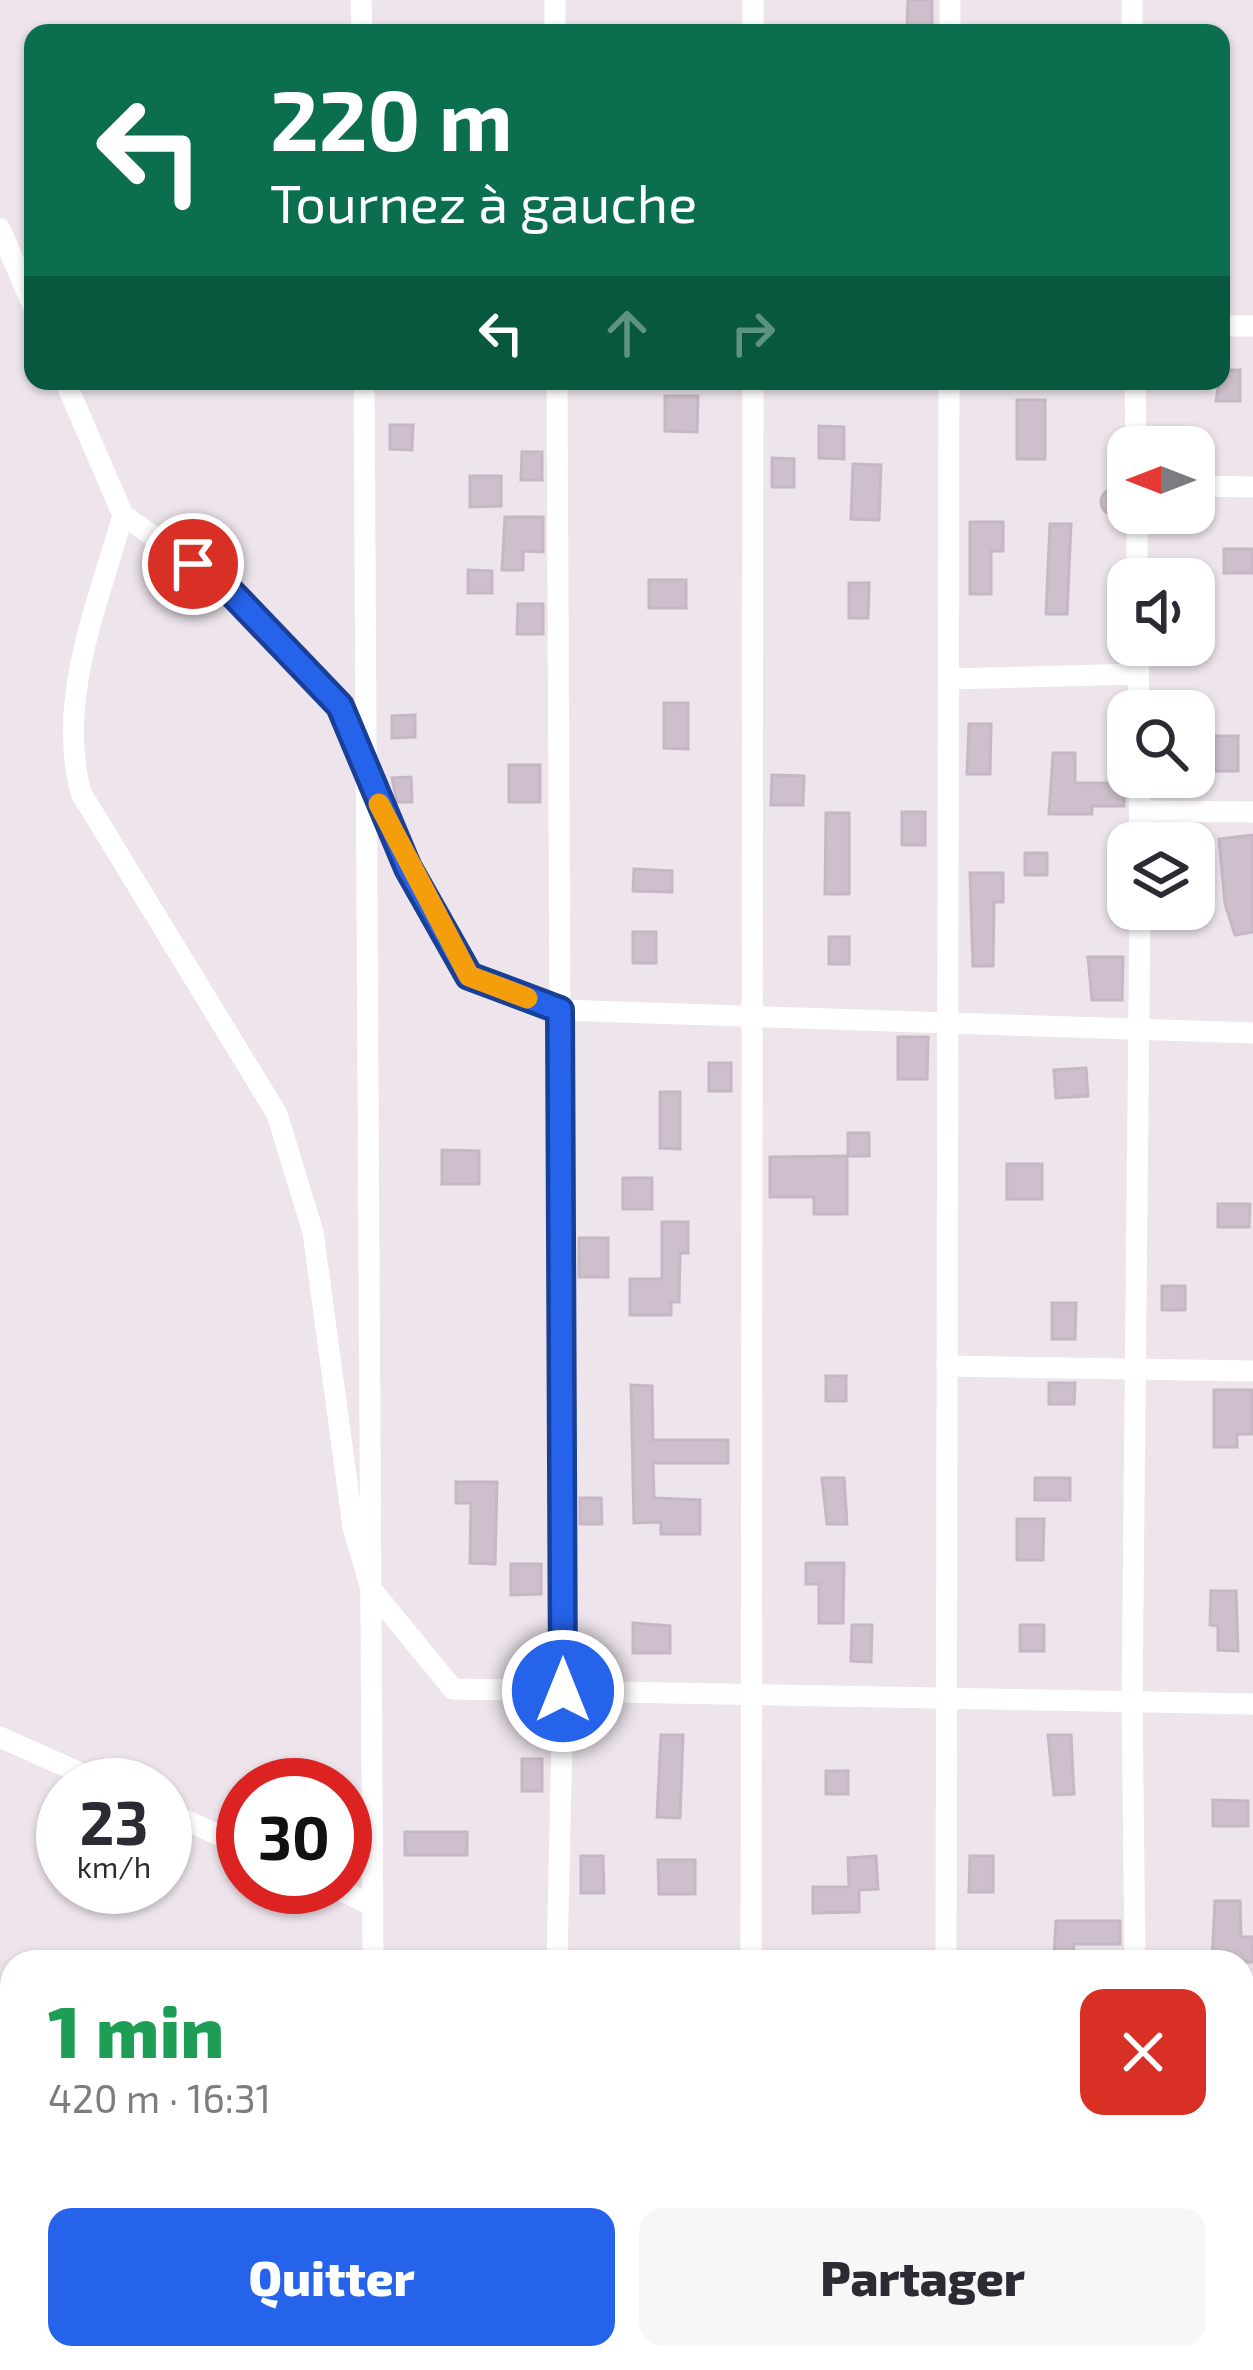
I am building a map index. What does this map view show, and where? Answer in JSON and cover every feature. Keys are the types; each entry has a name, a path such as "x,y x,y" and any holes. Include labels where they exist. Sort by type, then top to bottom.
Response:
{"street":[{"path":"0,229 24,285"},
{"path":"69,390 123,515 228,589 340,706 408,868 469,976 560,1010 1253,1034"},
{"path":"364,390 373,1950"},
{"path":"557,390 563,1691 557,1950"},
{"path":"752,1950 753,390"},
{"path":"946,1950 949,390"},
{"path":"1136,390 1136,426"},
{"path":"1215,486 1253,487"},
{"path":"123,515 76,681 71,755 81,793 277,1114 313,1232 353,1527 371,1588 453,1690 1253,1704"},
{"path":"1138,666 1138,690"},
{"path":"949,679 1138,674"},
{"path":"1140,798 1140,822"},
{"path":"1140,811 1253,812"},
{"path":"1135,1950 1132,1702 1141,930"},
{"path":"947,1366 1253,1371"},
{"path":"0,1737 47,1758"}],"building":[{"path":"908,0 932,0 932,24 907,24"},
{"path":"1230,370 1240,370 1240,401 1216,401 1218,390 1230,390"},
{"path":"665,396 698,396 697,432 665,431"},
{"path":"1017,400 1045,400 1045,459 1017,459"},
{"path":"390,425 413,425 412,450 390,449"},
{"path":"819,426 844,427 844,459 819,458"},
{"path":"522,452 542,452 542,480 521,480"},
{"path":"772,458 794,459 794,487 772,487"},
{"path":"853,464 881,465 879,520 851,519"},
{"path":"470,476 501,476 501,506 470,507"},
{"path":"505,517 543,517 543,552 523,551 523,570 502,570"},
{"path":"970,522 1003,522 1003,551 991,551 991,594 970,594"},
{"path":"1050,524 1071,524 1067,614 1046,614"},
{"path":"1224,549 1253,549 1253,573 1224,573"},
{"path":"468,570 492,571 492,593 468,593"},
{"path":"649,580 686,580 686,608 649,608"},
{"path":"849,583 869,583 868,618 849,618"},
{"path":"518,604 543,604 543,634 517,634"},
{"path":"664,703 688,703 688,749 664,748"},
{"path":"415,715 415,737 392,738 392,716"},
{"path":"969,724 991,724 990,774 967,774"},
{"path":"1215,736 1238,736 1238,771 1215,771"},
{"path":"1053,753 1075,753 1075,783 1107,783 1107,798 1124,798 1124,806 1092,806 1092,814 1049,814"},
{"path":"509,765 540,765 540,802 509,802"},
{"path":"772,775 804,776 803,805 771,805"},
{"path":"411,777 412,802 397,802 392,778"},
{"path":"902,812 925,812 925,845 902,845"},
{"path":"826,813 849,813 849,894 825,894"},
{"path":"1253,835 1253,932 1235,935 1225,904 1219,839"},
{"path":"1025,853 1047,853 1047,875 1025,875"},
{"path":"634,869 672,871 672,892 633,891"},
{"path":"970,873 1003,873 1003,902 994,902 993,966 973,966"},
{"path":"633,932 656,932 656,963 633,963"},
{"path":"829,937 849,937 849,964 829,964"},
{"path":"1088,957 1123,957 1122,1000 1092,1000"},
{"path":"898,1037 928,1037 927,1079 898,1079"},
{"path":"709,1063 731,1063 731,1091 709,1091"},
{"path":"1086,1068 1088,1096 1056,1098 1054,1070"},
{"path":"660,1092 680,1092 680,1149 660,1148"},
{"path":"848,1133 869,1133 869,1156 848,1156"},
{"path":"442,1150 479,1151 479,1184 442,1184"},
{"path":"847,1156 847,1214 814,1214 814,1197 770,1197 770,1157"},
{"path":"1007,1164 1042,1164 1042,1199 1007,1199"},
{"path":"623,1178 652,1178 652,1209 623,1209"},
{"path":"1218,1204 1250,1204 1249,1227 1218,1227"},
{"path":"662,1222 688,1222 688,1253 680,1253 679,1302 671,1302 671,1315 630,1315 630,1279 662,1279"},
{"path":"579,1238 608,1238 608,1277 579,1277"},
{"path":"1162,1286 1185,1286 1185,1310 1162,1310"},
{"path":"1052,1303 1076,1303 1075,1339 1052,1339"},
{"path":"826,1376 846,1376 846,1401 826,1401"},
{"path":"1049,1383 1075,1383 1074,1404 1049,1404"},
{"path":"631,1385 652,1386 653,1440 728,1440 728,1463 653,1463 654,1498 700,1500 700,1534 661,1534 661,1522 634,1523"},
{"path":"1214,1390 1252,1390 1252,1434 1237,1434 1237,1447 1214,1447"},
{"path":"822,1478 844,1478 847,1524 827,1524"},
{"path":"1035,1478 1070,1478 1070,1500 1035,1500"},
{"path":"456,1482 497,1482 495,1564 470,1563 471,1503 456,1503"},
{"path":"580,1498 601,1498 602,1524 580,1524"},
{"path":"1017,1519 1044,1519 1043,1560 1017,1560"},
{"path":"806,1563 844,1563 843,1623 819,1623 819,1584 806,1584"},
{"path":"511,1564 541,1564 541,1594 511,1595"},
{"path":"1211,1591 1236,1591 1238,1651 1218,1650 1218,1626 1210,1625"},
{"path":"633,1623 670,1626 670,1653 633,1653"},
{"path":"852,1625 872,1625 871,1662 851,1661"},
{"path":"1020,1625 1044,1625 1044,1651 1020,1651"},
{"path":"661,1735 683,1735 680,1818 657,1817"},
{"path":"1048,1735 1071,1735 1074,1794 1054,1795"},
{"path":"522,1759 542,1759 542,1791 522,1791"},
{"path":"826,1771 848,1771 848,1794 826,1794"},
{"path":"1213,1800 1248,1801 1248,1826 1213,1826"},
{"path":"405,1832 467,1832 467,1855 405,1855"},
{"path":"581,1856 603,1856 604,1893 581,1893"},
{"path":"876,1856 878,1889 859,1890 859,1912 813,1913 813,1887 849,1887 848,1858"},
{"path":"970,1856 993,1856 993,1892 969,1892"},
{"path":"658,1860 695,1860 695,1894 659,1894"},
{"path":"1215,1901 1240,1901 1241,1937 1253,1937 1253,1950 1213,1950"},
{"path":"1056,1921 1120,1921 1120,1944 1074,1944 1074,1950 1054,1950"}],"slow traffic":[{"path":"379,804 408,868 469,976 527,998"}],"route":[{"path":"193,564 228,589 340,706 408,868 469,976 560,1010 563,1691"}]}
